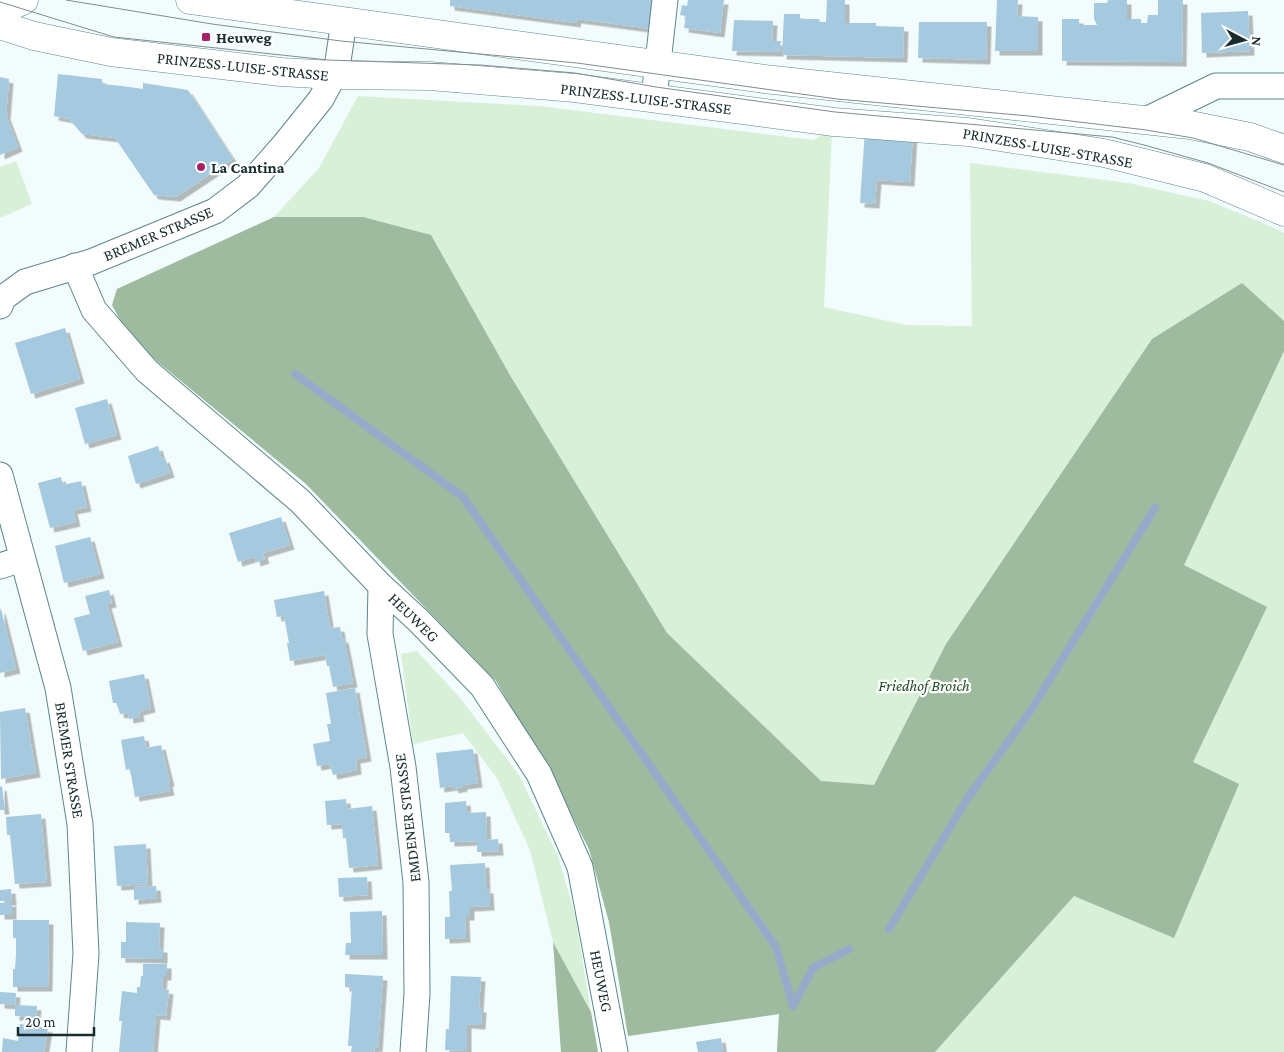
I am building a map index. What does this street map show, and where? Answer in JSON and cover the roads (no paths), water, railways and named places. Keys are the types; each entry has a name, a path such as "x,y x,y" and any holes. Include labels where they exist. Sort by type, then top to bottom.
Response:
{"main road":[{"path":"0,11 24,0"},
{"name":"PRINZESS-LUISE-STRASSE","path":"190,0 764,79 1146,120 1250,137 1284,149"},
{"name":"PRINZESS-LUISE-STRASSE","path":"0,25 34,36 111,52 281,72 334,75 430,76 575,88 834,122 968,132 1104,153 1205,178 1284,212"}],"street":[{"path":"654,98 665,0"},
{"name":"BREMER STRASSE","path":"0,306 3,298 25,282 90,262 215,210 248,186 284,146 321,99 334,75 344,21"},
{"path":"1146,120 1216,86 1284,86"},
{"name":"HEUWEG","path":"75,266 94,310 147,371 300,501 381,586 419,621 482,686 539,774 580,867 615,1052"},
{"name":"BREMER STRASSE","path":"0,475 11,562 58,688 80,824 86,954 79,1052"},
{"name":"EMDENER STRASSE","path":"381,586 380,634 403,767 416,882 417,994 413,1052"}],"waterway":[{"path":"295,374 463,497 776,947 793,1006"},
{"path":"889,929 967,799 1031,710 1155,508"},
{"path":"793,1006 813,968 849,949"}],"tram line":[{"path":"66,0 212,24 341,41 577,63 837,99 1029,116 1146,130 1193,138 1284,165"},
{"path":"0,2 114,37 328,60 480,65 575,73 656,87 835,112 1112,137 1208,163 1284,192"}],"place":[{"name":"Heuweg","path":"206,37"},
{"name":"La Cantina","path":"201,167"}],"park label":[{"name":"Friedhof Broich","path":"924,685"}]}
